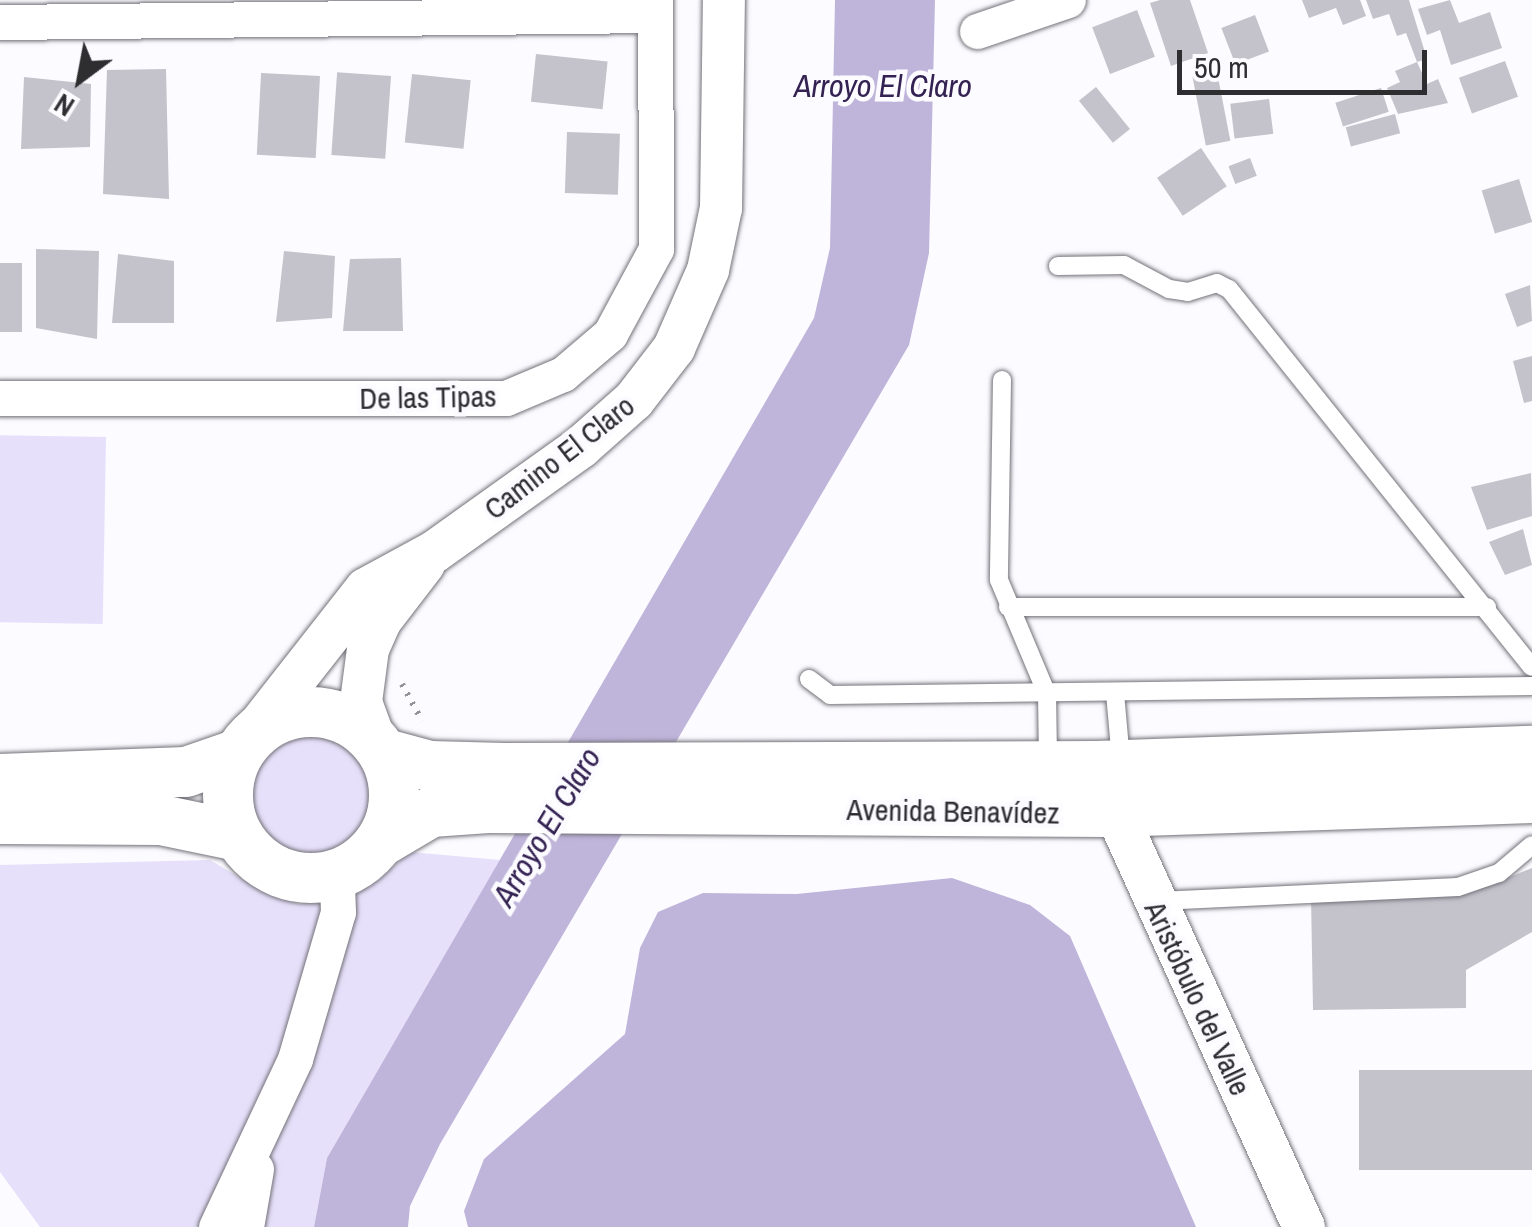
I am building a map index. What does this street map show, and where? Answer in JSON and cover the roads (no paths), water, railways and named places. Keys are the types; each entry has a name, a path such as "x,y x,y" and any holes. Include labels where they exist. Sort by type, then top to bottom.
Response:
{"main road":[{"path":"0,778 186,772 246,744 301,711 328,712 379,746 395,783 394,813 382,841 337,875 281,873 256,858 238,836 228,780 246,744"},
{"name":"Avenida Benavídez","path":"379,746 496,788 668,807 1532,751"},
{"name":"Avenida Benavídez","path":"382,841 431,812 496,788 694,764 1048,766 1110,781 1532,798"},
{"path":"0,819 161,820 238,836"}],"street":[{"name":"Camino El Claro","path":"246,744 366,589 434,552 608,426 654,376 689,320 708,270 721,208 724,0"},
{"path":"976,31 1068,0"},
{"path":"0,22 655,8"},
{"name":"De las Tipas","path":"0,398 506,398 563,374 610,334 656,249 655,8"},
{"name":"Camino El Claro","path":"379,746 361,702 368,649 381,620 434,552"},
{"name":"Aristóbulo del Valle","path":"1110,781 1153,902 1304,1227"},
{"path":"216,1227 296,1060 338,912 337,875"},
{"path":"246,1227 265,1122"}],"lane":[{"path":"1058,266 1124,265 1169,288 1188,292 1217,283 1228,288 1532,667"},
{"path":"1002,380 999,580 1047,694 1048,766"},
{"path":"1008,607 1487,607"},
{"path":"809,679 830,695 1532,686"},
{"path":"1110,781 1115,692"},
{"path":"1153,902 1458,887 1499,874 1532,844"}],"water":[{"name":"Arroyo El Claro","path":"835,0 935,0 929,253 909,345 440,1144 410,1206 408,1227 314,1227 327,1158 814,318 830,248"},
{"path":"952,878 1030,905 1070,936 1196,1227 468,1227 464,1211 484,1159 625,1034 640,948 658,912 703,893 797,894"}]}
